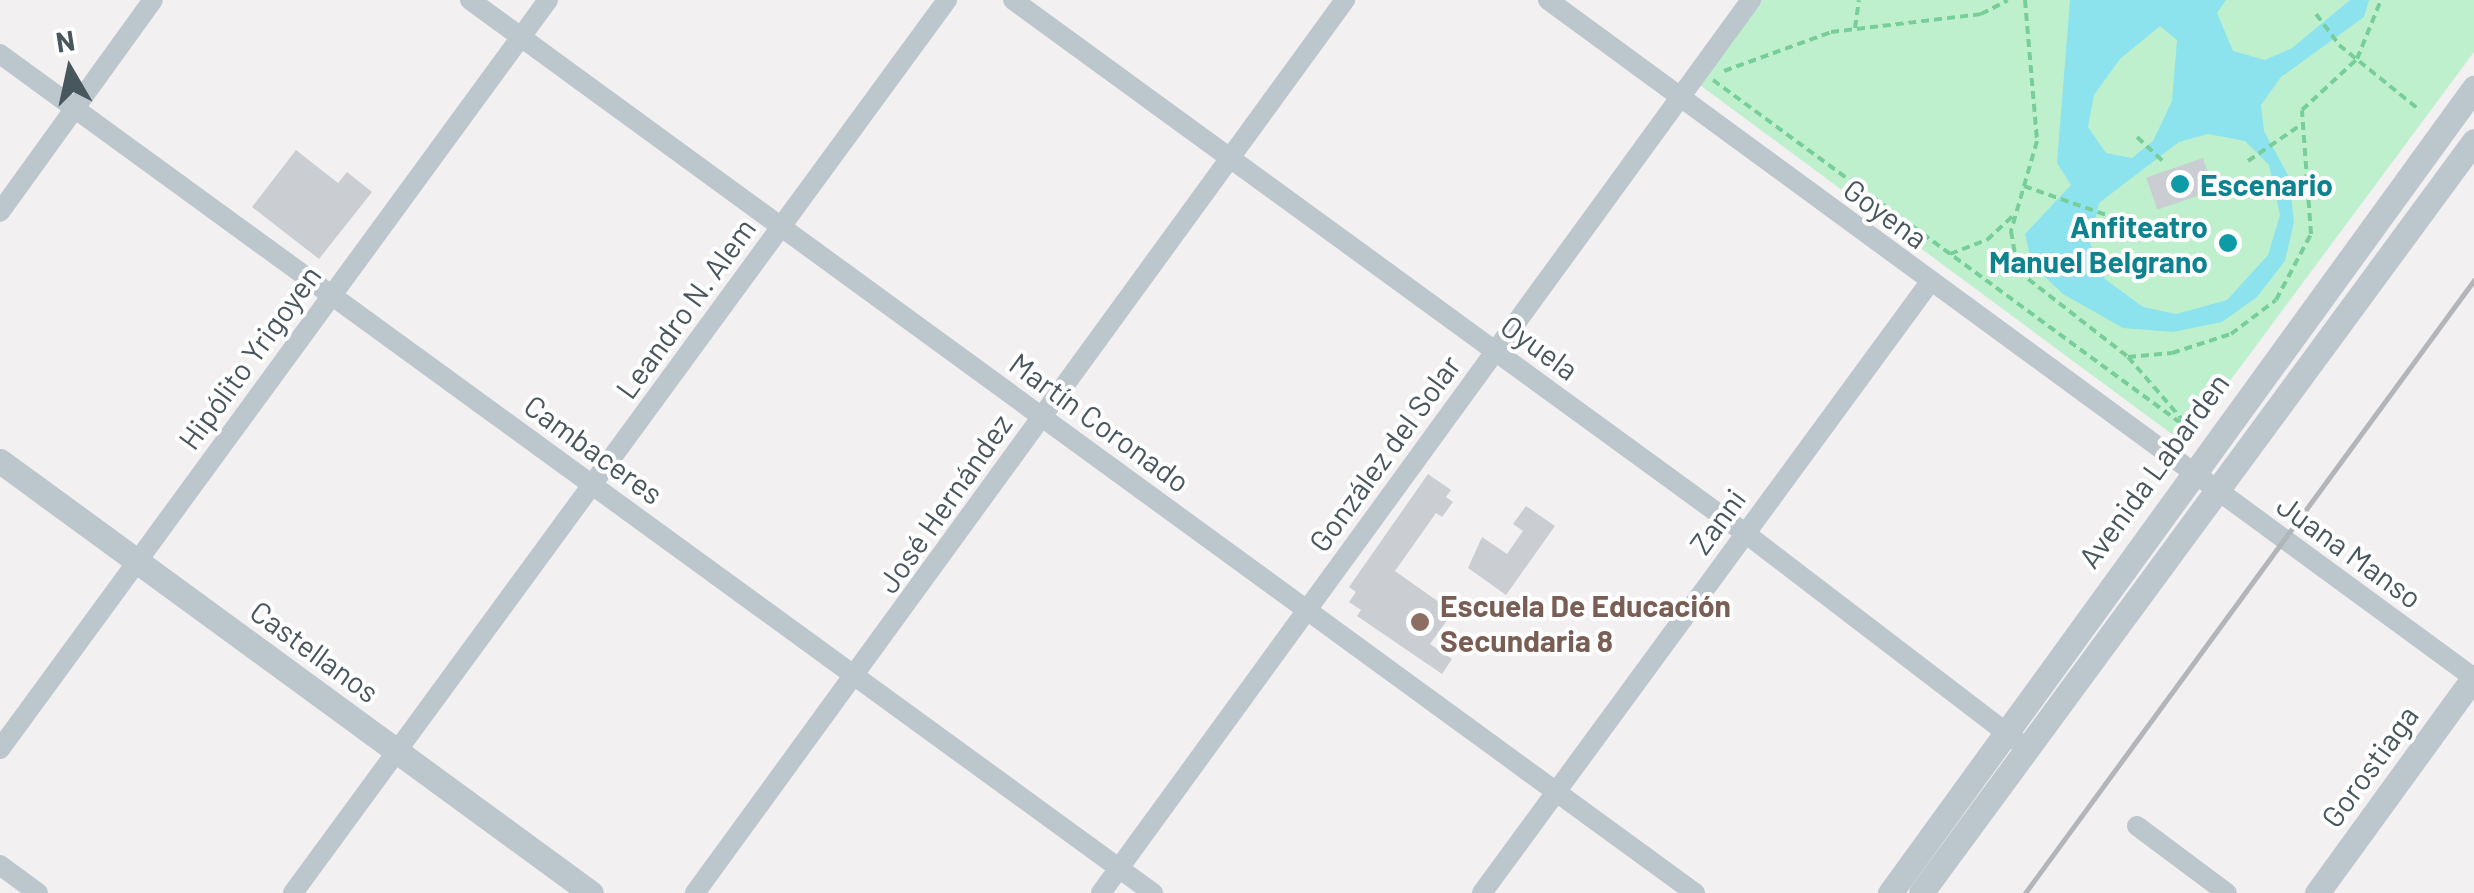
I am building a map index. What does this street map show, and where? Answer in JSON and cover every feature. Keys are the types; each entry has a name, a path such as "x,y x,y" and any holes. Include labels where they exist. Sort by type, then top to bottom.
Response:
{"street":[{"path":"0,212 154,0"},
{"name":"Martín Coronado","path":"470,0 1696,893"},
{"name":"Hipólito Yrigoyen","path":"0,750 548,0"},
{"name":"Leandro N. Alem","path":"294,893 947,0"},
{"name":"Oyuela","path":"1013,0 1746,533 2027,748"},
{"name":"José Hernández","path":"695,893 857,677 1344,0"},
{"name":"Goyena","path":"1548,0 2190,473"},
{"name":"González del Solar","path":"1101,893 1751,0"},
{"name":"Cambaceres","path":"0,54 1153,893"},
{"name":"Avenida Labarden","path":"1890,893 2190,473 2474,88"},
{"name":"Avenida Labarden","path":"1921,893 2474,140"},
{"name":"Zanni","path":"1482,893 1930,282"},
{"name":"Castellanos","path":"0,462 591,893"},
{"name":"Juana Manso","path":"2190,473 2474,678"},
{"name":"Gorostiaga","path":"2317,893 2474,678"},
{"path":"2137,826 2227,893"},
{"path":"0,866 38,893"}],"path":[{"path":"1855,28 1859,0"},
{"path":"1700,70 1734,69 1855,28 1981,14 2008,0"},
{"path":"1700,70 2193,432 2128,357 2018,271 2011,231 2037,141 2025,0"},
{"path":"2128,357 2172,353 2232,334 2276,300 2311,234 2302,110 2358,59 2381,0"},
{"path":"2316,14 2339,45 2417,108"},
{"path":"2248,160 2277,136 2302,124"},
{"path":"2138,137 2164,162"},
{"path":"2024,186 2112,217"},
{"path":"1950,254 1987,240 2016,213"}],"green space":[{"path":"1752,0 2474,0 2474,52 2184,443 1693,80"}],"water":[{"path":"2070,0 2226,0 2217,13 2233,51 2265,60 2292,48 2350,0 2369,0 2364,17 2281,77 2261,105 2264,131 2289,177 2294,222 2285,261 2257,297 2222,322 2173,332 2123,328 2063,294 2032,265 2025,234 2071,185 2057,163","holes":["2160,26 2177,40 2172,101 2153,141 2132,158 2106,153 2088,127 2094,95 2120,59","2208,134 2245,141 2269,165 2280,215 2268,255 2227,300 2176,314 2143,307 2105,279 2090,243 2099,203 2179,142"]}],"building":[{"path":"296,150 338,183 347,172 372,192 319,259 252,207"},
{"name":"Escenario","path":"2203,158 2214,190 2157,210 2146,178"},
{"path":"1428,474 1451,490 1446,497 1453,502 1442,517 1436,513 1395,571 1453,612 1430,644 1452,659 1442,674 1357,616 1361,610 1349,602 1356,592 1349,587"},
{"path":"1526,506 1555,526 1506,595 1468,568 1482,537 1507,554 1523,531 1513,524"}],"railway":[{"path":"2025,893 2474,280"}],"place":[{"name":"Escenario","path":"2180,184"},
{"name":"Anfiteatro Manuel Belgrano","path":"2228,243"},
{"name":"Escuela De Educación Secundaria 8","path":"1420,622"}]}
